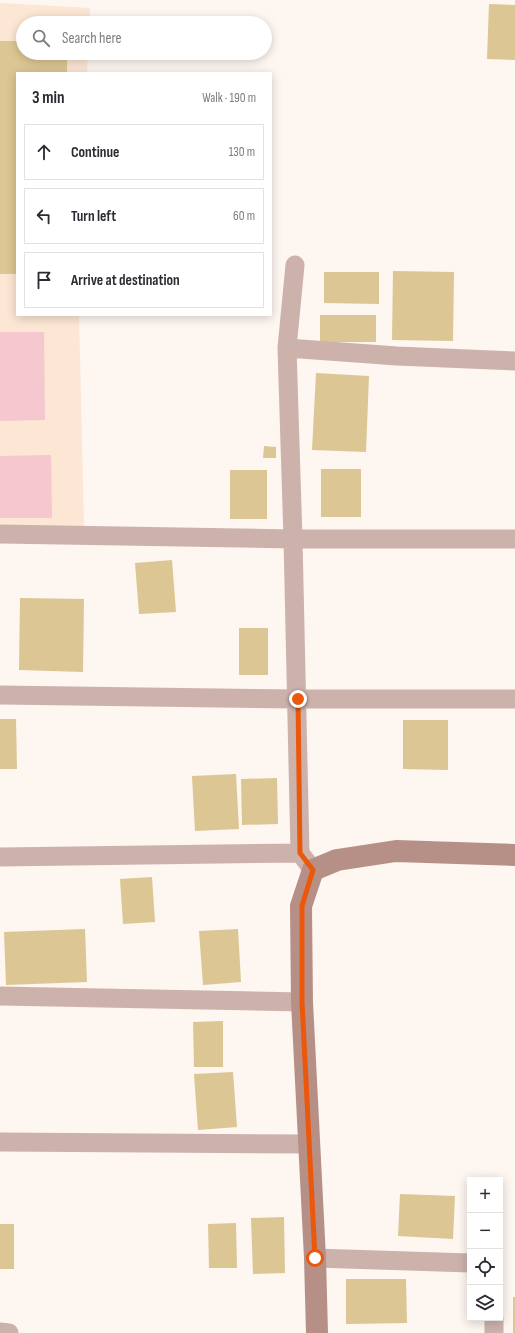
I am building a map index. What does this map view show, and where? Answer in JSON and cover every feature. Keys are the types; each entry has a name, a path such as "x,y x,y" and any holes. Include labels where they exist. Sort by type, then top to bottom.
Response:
{"street":[{"path":"295,265 288,348 298,699 306,862 302,906 302,1002 315,1258 317,1333"},
{"path":"288,348 397,356 515,361"},
{"path":"0,534 294,539 515,539"},
{"path":"0,695 298,699 515,698"},
{"path":"0,857 306,862 337,860 396,850 515,855"},
{"path":"0,996 302,1002"},
{"path":"0,1142 309,1144"},
{"path":"315,1258 467,1263"},
{"path":"494,1321 494,1333"},
{"path":"0,1332 9,1333"}],"shaded area":[{"path":"0,3 90,8 89,16 16,16 16,60 88,60 87,72 16,72 16,316 79,316 84,527 0,526"},
{"path":"0,332 44,332 45,420 0,421"},
{"path":"51,455 52,518 0,518 0,456"}],"building":[{"path":"489,4 515,5 515,60 487,59"},
{"path":"0,41 16,41 16,60 67,60 67,72 16,72 16,274 0,274"},
{"path":"393,271 454,272 453,341 392,340"},
{"path":"324,272 379,272 379,304 324,303"},
{"path":"320,315 376,315 376,342 320,342"},
{"path":"316,373 369,376 366,452 312,450"},
{"path":"264,446 276,447 276,458 263,458"},
{"path":"321,469 361,469 361,517 321,517"},
{"path":"230,470 267,470 267,519 230,519"},
{"path":"172,560 176,612 139,614 135,563"},
{"path":"20,598 84,599 83,672 19,670"},
{"path":"239,628 268,628 268,675 239,675"},
{"path":"0,719 16,719 17,769 0,769"},
{"path":"403,720 448,720 448,770 403,769"},
{"path":"236,774 239,829 195,831 192,776"},
{"path":"277,778 278,824 242,825 241,779"},
{"path":"152,877 155,922 123,924 120,879"},
{"path":"85,929 87,982 6,985 4,932"},
{"path":"238,929 241,982 203,985 199,931"},
{"path":"223,1021 223,1067 194,1067 193,1022"},
{"path":"233,1072 237,1127 198,1130 194,1074"},
{"path":"400,1194 455,1196 453,1239 398,1236"},
{"path":"284,1217 285,1273 253,1274 251,1218"},
{"path":"236,1223 237,1268 209,1268 208,1224"},
{"path":"0,1224 14,1224 14,1269 0,1269"},
{"path":"346,1279 406,1279 407,1323 346,1324"},
{"path":"513,1297 515,1297 515,1333 513,1333"}],"route":[{"path":"298,699 300,853 313,870 302,906 302,1002 315,1258"}]}
